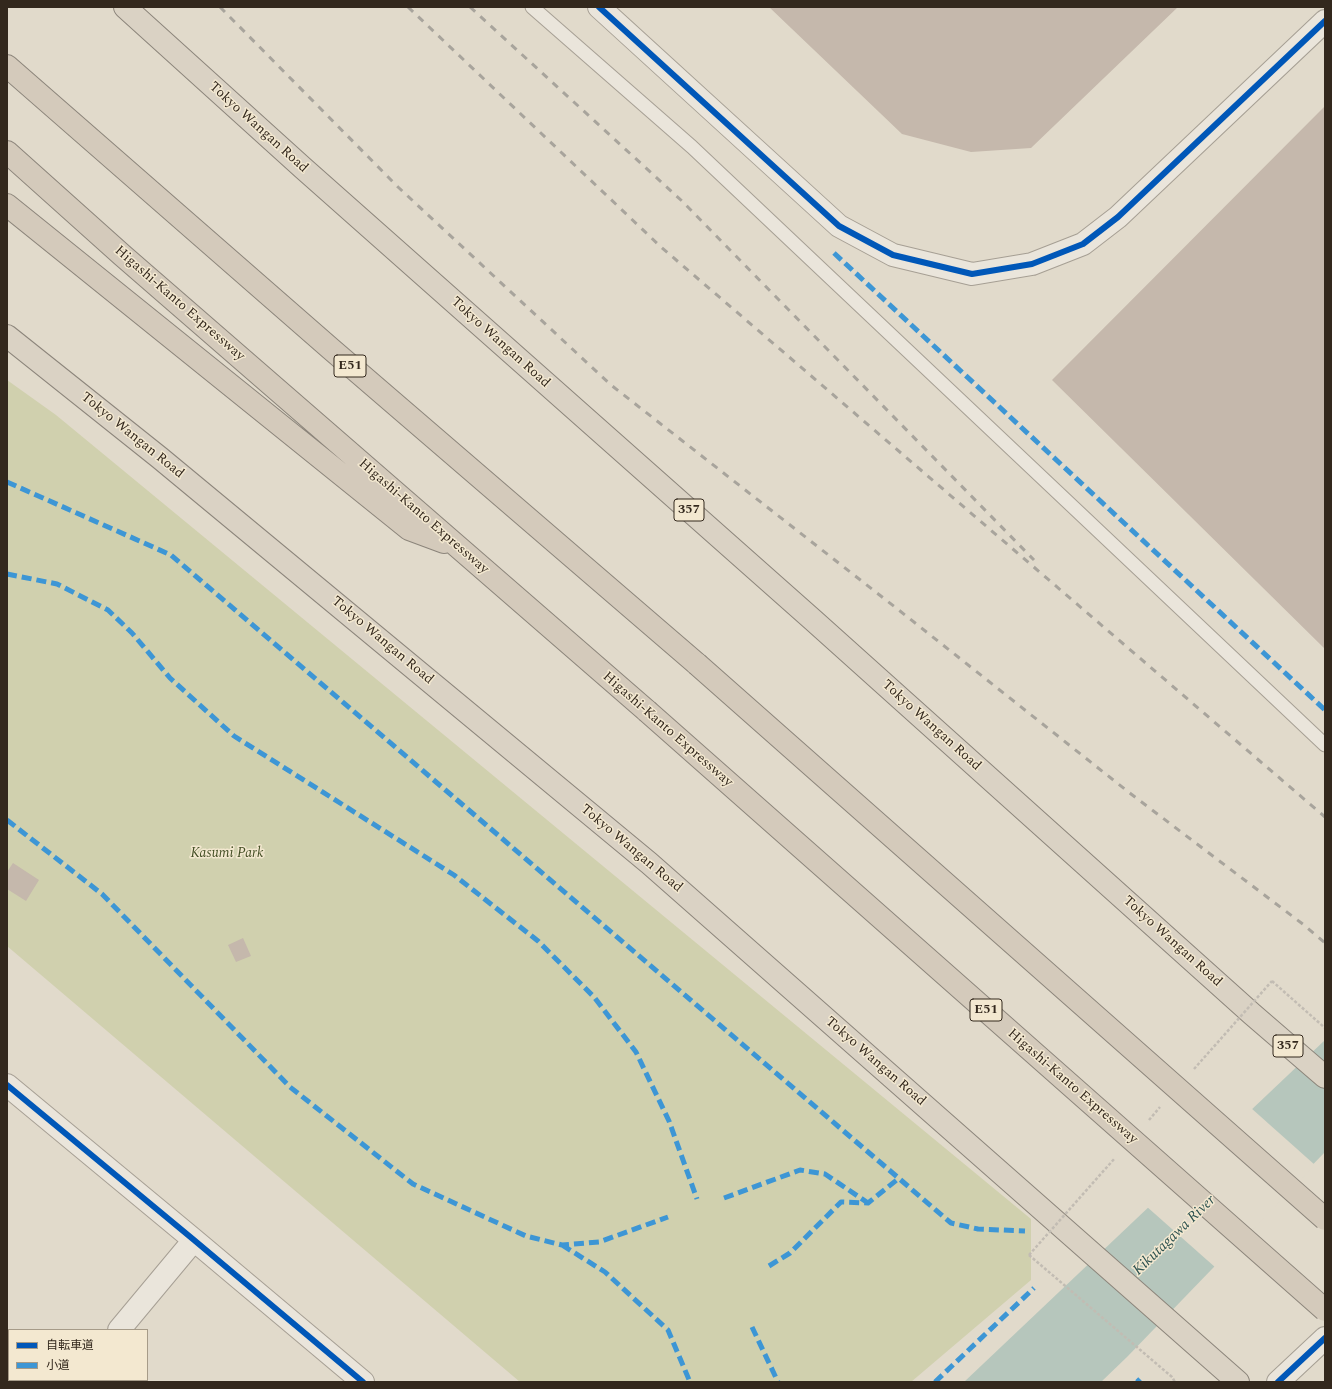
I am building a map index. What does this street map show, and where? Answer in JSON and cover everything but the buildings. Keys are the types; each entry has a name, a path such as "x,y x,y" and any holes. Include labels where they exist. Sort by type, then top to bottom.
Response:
{"highway":[{"name":"Tokyo Wangan Road","path":"125,7 309,173 813,620 1252,1014 1325,1077"},
{"name":"E51","path":"7,66 331,349 697,664 1325,1219"},
{"name":"Higashi-Kanto Expressway","path":"7,152 458,548 647,711 1325,1310"},
{"path":"7,205 409,529 458,548"},
{"name":"Tokyo Wangan Road","path":"7,336 172,468 649,863 1238,1382"}],"street":[{"path":"599,7 839,226 892,255 972,274 1032,264 1083,244 1118,217 1325,20"},
{"path":"7,1085 363,1382"},
{"path":"120,1329 194,1240"},
{"path":"1278,1382 1325,1338"}],"lane":[{"path":"532,7 692,147 1325,745"}],"path":[{"path":"1272,981 1325,1028"},
{"path":"1029,1255 1172,1377 1175,1382"}],"green space":[{"name":"Kasumi Park","path":"7,380 56,415 1031,1219 1031,1280 911,1382 520,1382 7,946"}],"water":[{"name":"Kikutagawa River","path":"1325,1040 1325,1152 1101,1382 964,1382"}],"pier":[{"path":"1251,1108 1315,1165 1216,1268 1146,1206"}],"railway":[{"path":"220,7 398,187 611,385 1131,794 1304,925 1325,943"},
{"path":"408,7 661,247 1325,817"},
{"path":"470,7 682,201 1034,560"}],"marked path":[{"path":"834,253 1325,710"},
{"path":"7,482 171,555 951,1223 978,1229 1025,1231"},
{"path":"7,574 57,584 108,610 132,633 170,678 234,736 454,875 538,941 594,997 636,1052 669,1121 697,1199"},
{"path":"7,820 102,894 290,1087 413,1184 526,1236 562,1245 599,1242 668,1217"},
{"path":"724,1198 800,1170 825,1174 868,1203"},
{"path":"769,1266 790,1253 841,1202 868,1203 898,1179"},
{"path":"562,1245 605,1272 668,1330 690,1382"},
{"path":"935,1382 1034,1288"},
{"path":"752,1327 778,1382"},
{"path":"1137,1382 1140,1379"}],"cycle path":[{"path":"599,7 839,226 893,255 972,274 1032,264 1083,244 1118,217 1325,21"},
{"path":"7,1085 363,1382"},
{"path":"1278,1382 1325,1338"}]}
